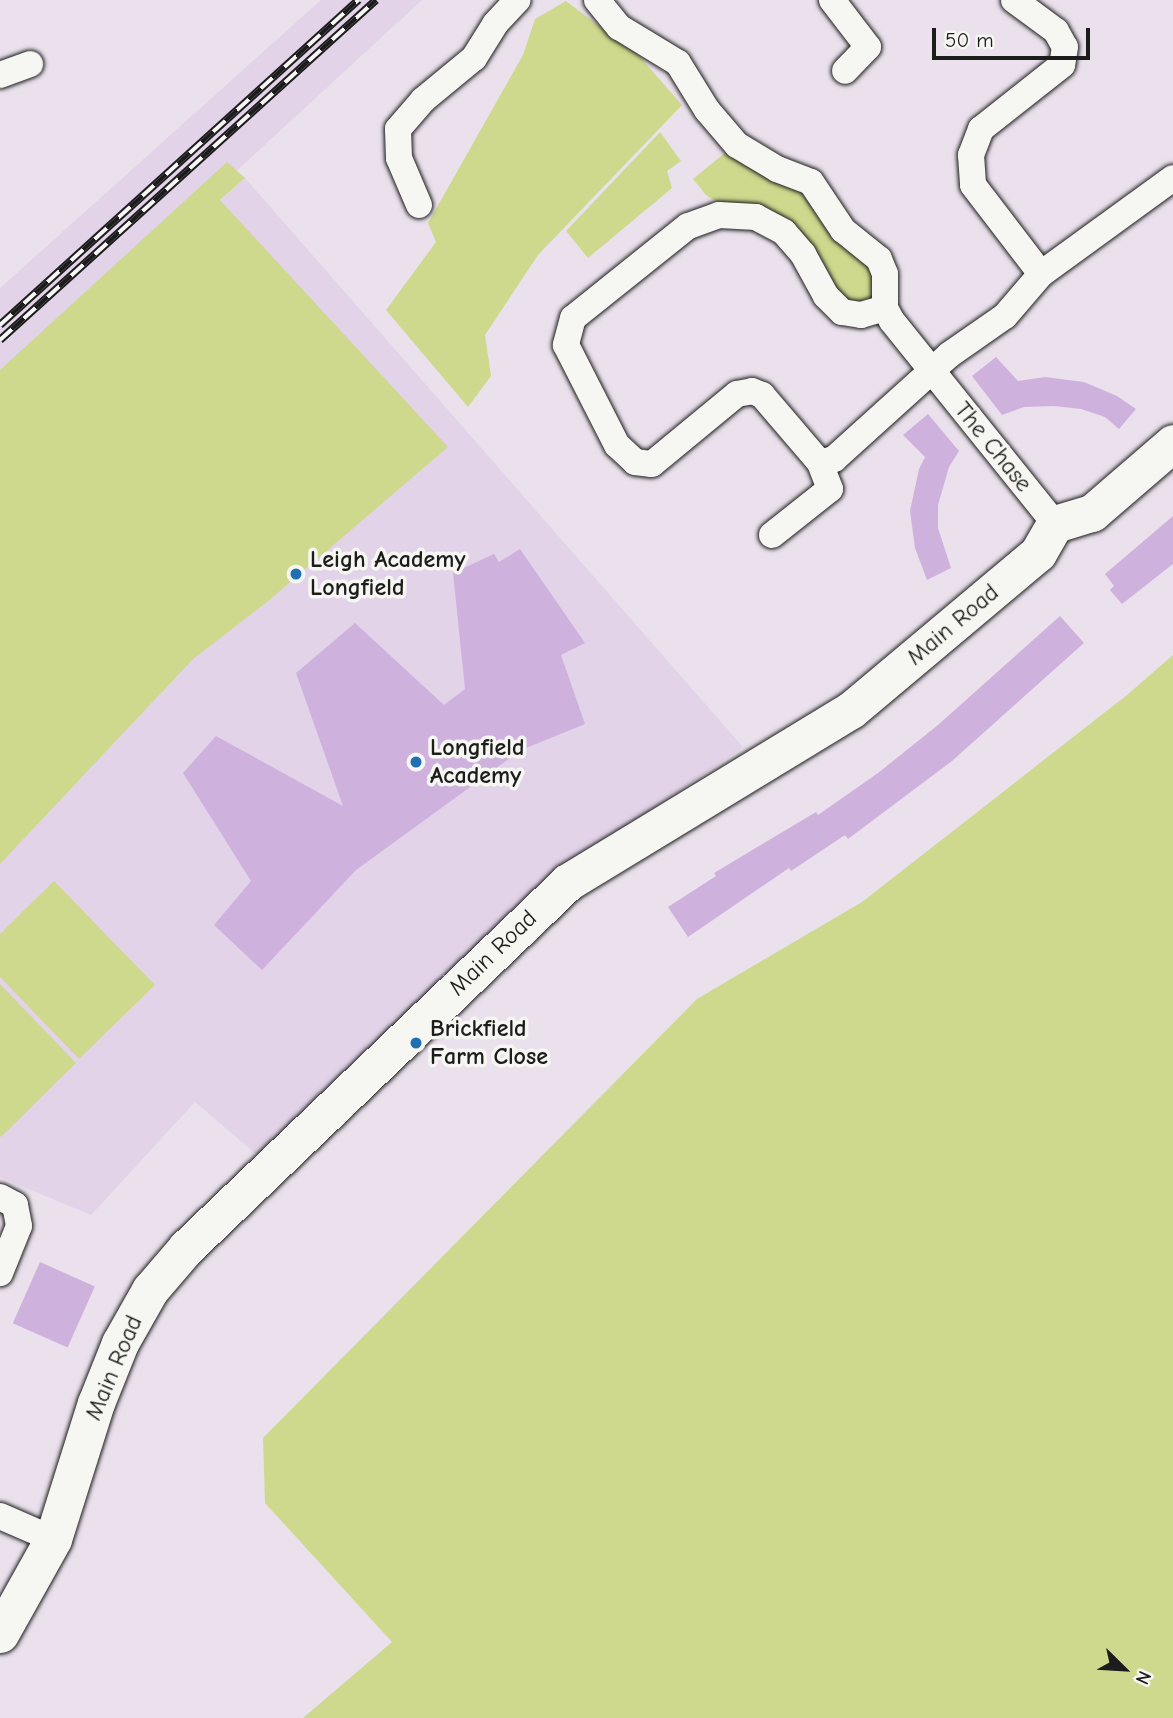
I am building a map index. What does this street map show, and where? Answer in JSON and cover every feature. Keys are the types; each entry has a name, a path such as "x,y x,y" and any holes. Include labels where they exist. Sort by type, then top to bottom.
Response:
{"main road":[{"path":"1055,524 1092,513 1173,443"},
{"name":"Main Road","path":"0,1634 53,1539 96,1403 120,1343 150,1290 186,1248 568,882 851,710 1038,553 1055,524"}],"street":[{"path":"419,205 399,158 398,129 423,100 474,58 495,24 517,0"},
{"path":"597,0 607,16 622,30 678,63 707,110 737,145 776,169 811,182 835,221 881,262 885,274 885,308 862,315 839,310 826,296 803,254 789,237 762,219 731,214 707,217 688,226 573,318 566,345 617,445 635,462 652,464 737,394 752,391 762,395 820,463 830,489 772,535"},
{"path":"832,0 868,47 845,71"},
{"path":"1014,0 1056,31 1065,47 1062,65 981,129 971,155 973,185 1041,274"},
{"path":"0,75 30,64"},
{"path":"820,463 834,459 931,370 964,343 1005,316 1041,274 1173,178"},
{"name":"The Chase","path":"885,308 931,370 1055,524"},
{"path":"0,1197 15,1205 19,1226 0,1273"},
{"path":"0,1516 53,1539"}],"shaded area":[{"path":"321,0 422,0 0,389 0,288"},
{"name":"Leigh Academy Longfield","path":"245,178 743,747 534,891 262,1159 195,1102 91,1215 0,1177 0,402"}],"green space":[{"path":"566,1 640,57 682,105 538,255 485,335 491,376 468,407 386,310 436,242 428,223 523,55 535,19"},
{"path":"660,132 681,161 667,171 672,188 588,258 566,231"},
{"path":"732,147 794,182 872,264 874,298 855,309 818,268 706,195 693,179"},
{"path":"227,162 245,178 220,200 448,447 267,602 193,659 0,864 0,370"},
{"path":"1173,655 1173,1718 303,1718 392,1642 265,1503 263,1438 697,999 862,902 1127,695"},
{"path":"54,881 155,985 79,1059 0,977 0,934"},
{"path":"0,984 76,1063 1,1137 0,1136"}],"building":[{"path":"996,357 1018,381 1045,377 1084,382 1117,396 1136,409 1119,429 1105,417 1081,409 1024,407 1002,415 972,376"},
{"path":"928,414 959,451 949,467 938,505 938,528 951,568 927,580 915,548 910,511 919,469 925,457 903,435"},
{"path":"1173,516 1173,564 1122,604 1110,590 1114,586 1105,574"},
{"name":"Longfield Academy","path":"520,549 585,643 561,655 585,724 521,750 356,870 262,970 214,925 251,881 183,773 216,736 343,806 296,673 355,623 444,705 465,689 453,573 494,554 499,562"},
{"path":"1060,616 1084,643 952,761 848,839 845,835 791,871 789,868 688,937 668,907 716,876 714,873 816,812 818,815 878,773 938,725"},
{"path":"40,1262 95,1286 68,1348 13,1323"}],"railway":[{"path":"0,325 359,0"},
{"path":"0,340 376,0"}],"place":[{"name":"Leigh Academy Longfield","path":"296,574"},
{"name":"Longfield Academy","path":"416,762"},
{"name":"Brickfield Farm Close","path":"416,1043"}]}
